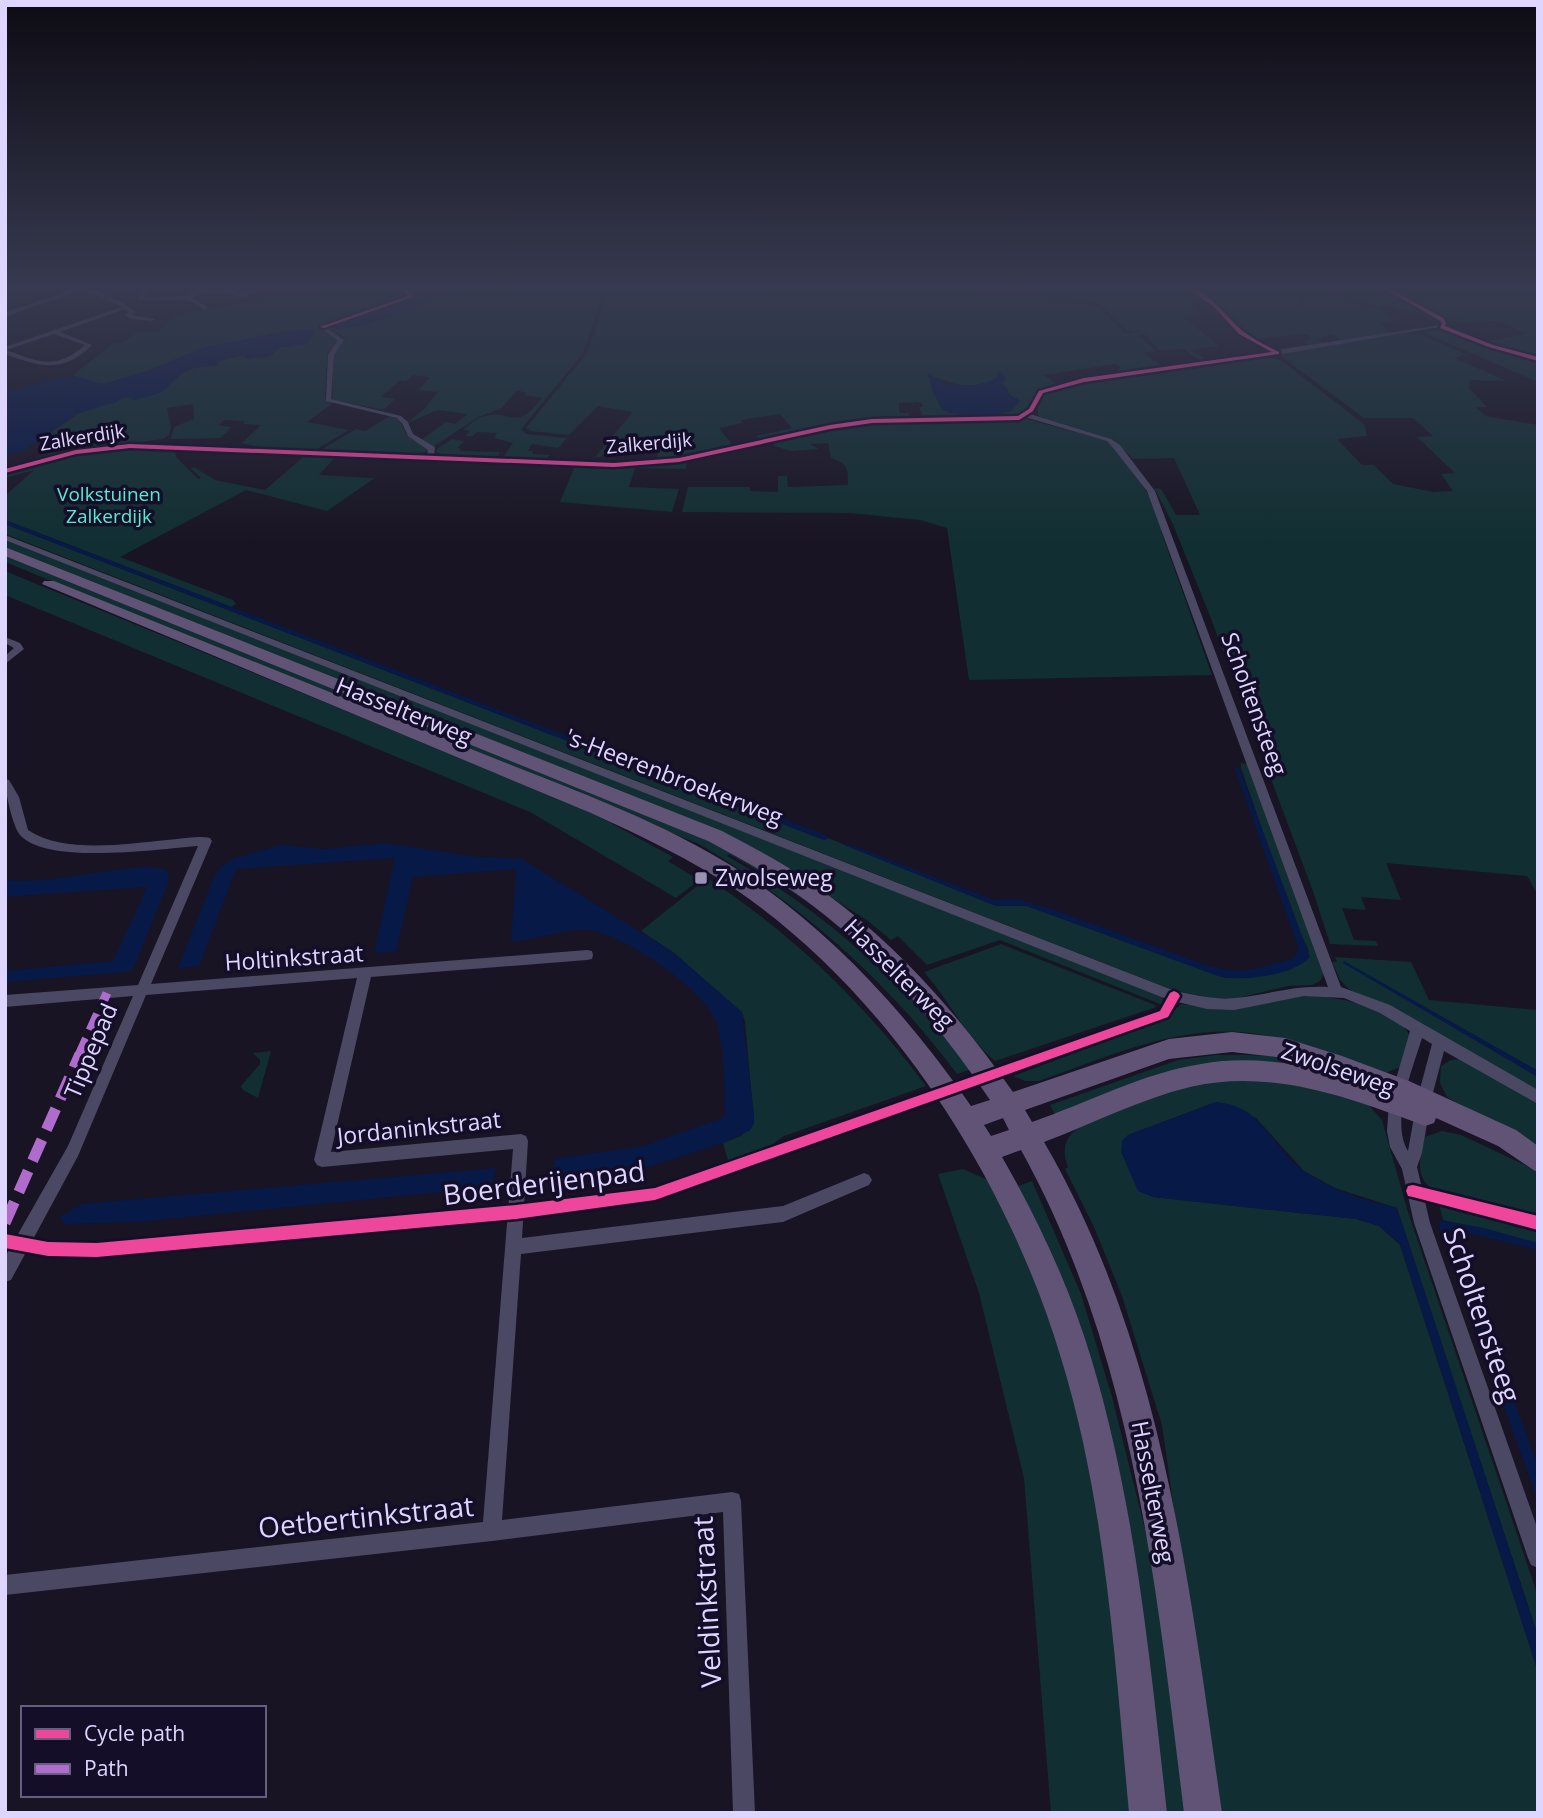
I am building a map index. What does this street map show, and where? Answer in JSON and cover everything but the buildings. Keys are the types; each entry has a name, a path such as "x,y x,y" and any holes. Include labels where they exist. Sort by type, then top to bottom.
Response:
{"main road":[{"name":"Hasselterweg","path":"5,551 672,818 755,857 796,882 878,947 932,1001 972,1051 1026,1136 1073,1227 1115,1331 1135,1401 1153,1482 1203,1813"},
{"name":"Hasselterweg","path":"5,566 598,808 665,839 763,899 854,978 888,1013 932,1068 986,1150 1031,1238 1060,1312 1096,1437 1114,1527 1128,1625 1148,1813"},
{"name":"Zwolseweg","path":"968,1119 1169,1049 1212,1043 1285,1048 1334,1063 1503,1149 1536,1159"},
{"name":"Zwolseweg","path":"986,1150 1149,1089 1218,1072 1260,1071 1301,1075 1398,1096"}],"street":[{"path":"329,372 327,397 331,401 392,414 402,419 410,435 432,449 430,456"},
{"path":"1027,415 1039,394 1057,386 1134,372"},
{"name":"Zalkerdijk","path":"5,471 76,452 119,446 430,456 573,464 639,464 691,458 860,422 890,419 1003,420 1027,415"},
{"name":"Scholtensteeg","path":"1027,415 1109,440 1151,491 1336,991"},
{"name":"'s-Heerenbroekerweg","path":"5,537 1174,996 1208,1003 1234,1004 1287,992 1336,991"},
{"path":"5,640 17,645 19,649 5,661"},
{"name":"Tippepad","path":"5,783 18,804 19,820 24,833 34,842 74,849 206,841 73,1151 5,1274"},
{"name":"Holtinkstraat","path":"5,1001 587,955"},
{"name":"Jordaninkstraat","path":"365,974 322,1160 521,1141 514,1247"},
{"path":"1336,991 1385,1009 1538,1098"},
{"name":"Scholtensteeg","path":"1418,1028 1398,1096 1394,1131 1397,1147 1409,1167 1422,1223 1538,1558"},
{"name":"Scholtensteeg","path":"1409,1167 1415,1153 1423,1107 1440,1041"},
{"path":"514,1247 783,1214 864,1181"},
{"name":"Oetbertinkstraat","path":"5,1585 492,1531 514,1247"},
{"name":"Veldinkstraat","path":"492,1531 732,1502 744,1813"}],"green space":[{"path":"77,372 144,372 101,384 72,376"},
{"path":"184,372 326,372 325,398 333,403 307,422 349,430 315,450 259,447 242,443 261,425 244,424 244,421 224,420 218,425 231,427 221,438 171,439 174,427 194,419 193,404 167,408 171,427 169,435 163,439 71,451 16,465 66,449 117,441 118,434 36,442 79,413 122,398 146,397 162,391"},
{"path":"333,372 568,372 521,429 526,434 567,438 558,448 532,444 528,451 533,451 532,454 550,455 546,459 502,459 513,443 494,438 497,433 477,432 473,436 465,436 470,431 463,430 482,417 500,415 518,418 525,415 542,398 525,395 526,392 516,391 502,408 480,416 434,446 421,440 446,422 455,424 468,414 438,410 407,423 424,409 438,392 419,390 430,377 413,375 406,381 400,380 381,397 395,399 383,410 332,399"},
{"path":"572,372 1000,372 997,378 972,385 957,384 929,373 948,412 987,416 1007,412 1019,401 1008,393 1002,384 1006,378 1001,372 1065,372 1044,375 1057,384 1036,393 1030,409 1016,417 923,418 919,407 923,407 921,402 899,403 899,413 908,413 910,418 854,420 759,439 756,436 792,428 780,414 741,420 742,423 719,428 732,445 655,461 661,445 613,442 601,457 595,457 633,412 598,406 569,435 531,431 526,428"},
{"path":"1158,372 1296,372 1365,425 1367,436 1337,439 1362,465 1374,465 1393,484 1433,492 1453,491 1441,474 1455,473 1417,437 1433,436 1413,418 1364,418 1302,372 1486,372 1507,381 1470,380 1469,388 1487,407 1476,407 1486,416 1538,425 1538,895 1527,876 1386,863 1401,900 1361,897 1366,910 1342,908 1354,940 1376,941 1378,946 1330,944 1314,894 1210,616 1172,522 1154,488 1161,489 1176,515 1200,515 1174,458 1133,459 1114,440 1038,416 1038,399 1045,391 1059,386"},
{"path":"1514,372 1538,372 1538,382"},
{"path":"390,416 400,420 406,434 428,451 416,454 321,450 356,429 365,431"},
{"path":"1026,419 1105,440 1124,457 1148,494 1164,530 1161,531 1212,675 969,680 947,528 920,520 851,513 682,512 688,487 750,487 750,491 778,492 778,476 787,476 788,487 848,485 846,467 831,458 828,443 810,444 819,449 791,451 774,446 774,440 868,422 993,422"},
{"path":"452,439 464,441 457,448 461,449 460,451 500,452 497,459 446,456 436,452"},
{"name":"Volkstuinen Zalkerdijk","path":"120,447 173,448 177,458 198,479 201,478 191,468 194,467 215,480 265,490 308,453 338,454 319,475 375,478 327,511 246,490 120,557 233,600 236,604 231,607 5,520 5,496 34,470 5,478 5,472 65,455"},
{"path":"687,461 686,469 635,468 629,487 679,489 672,512 560,502 575,466 627,466"},
{"path":"5,524 824,840 828,838 996,906 1027,906 1225,978 1249,978 1290,970 1309,951 1291,913 1241,768 1241,763 1247,764 1324,974 1320,981 1312,985 1288,986 1238,998 1210,998 1173,990 5,534"},
{"path":"5,540 1162,996 1165,1006 1000,940 927,965 898,936 891,940 868,921 790,871 5,547"},
{"path":"5,556 695,834 785,883 874,952 975,1068 957,1074 901,1007 840,946 772,892 699,844 5,562","holes":["729,854 840,926 897,981 894,982 815,914 727,856"]},
{"path":"5,571 587,810 673,857 668,861 699,880 676,898 530,812 5,595"},
{"path":"707,878 769,922 825,972 878,1026 926,1086 784,1136 775,1142 777,1147 729,1164 723,1143 741,1136 754,1123 745,1021 742,1013 673,952 641,931"},
{"path":"1001,944 1156,1007 995,1061 966,1030 924,972"},
{"path":"1335,957 1411,962 1429,1000 1538,1010 1538,1071 1342,961 1538,1077 1538,1093 1349,989 1340,980 1332,962 1337,962"},
{"path":"1308,995 1364,1005 1392,1017 1409,1035 1400,1067 1386,1073 1268,1036 1209,1032 1152,1042 1039,1081 1025,1081 1013,1076 1165,1019 1181,1004 1236,1009"},
{"path":"271,1051 258,1098 243,1090 241,1086 260,1064 260,1060 253,1053"},
{"path":"1216,1055 1285,1057 1350,1073 1267,1068 1058,1120 1050,1105 1178,1060"},
{"path":"1460,1059 1538,1103 1538,1149 1447,1097 1440,1083 1441,1066 1451,1060"},
{"path":"1263,1075 1365,1101 1382,1120 1407,1209 1538,1596 1538,1636 1397,1208 1335,1188 1304,1171 1256,1118 1216,1102 1128,1135 1122,1141 1153,1197 1356,1219 1379,1226 1400,1245 1538,1672 1538,1813 1217,1813 1162,1425 1122,1296 1094,1227 1065,1169 1068,1167 1065,1150 1067,1141 1078,1128 1165,1089"},
{"path":"1442,1131 1461,1135 1538,1171 1538,1221 1441,1195 1432,1190 1422,1177 1421,1154 1425,1137"},
{"path":"963,1169 988,1180 1006,1207 1063,1356 1100,1513 1134,1813 1051,1813 1024,1478 979,1293 938,1174"},
{"path":"1032,1181 1081,1294 1112,1397 1156,1574 1189,1813 1162,1813 1140,1622 1016,1187"},
{"path":"1444,1203 1538,1228 1538,1243 1443,1220 1439,1204"}],"water":[{"path":"144,372 186,372 163,391 153,395 131,401 132,398 122,398 117,402 79,413 26,449 5,457 5,392 73,375 101,384"},
{"path":"1000,372 1006,378 1002,384 1008,393 1020,401 1011,411 958,414 942,410 927,373 943,382 961,386 997,378"},
{"path":"5,520 828,838 824,840 5,524"},
{"path":"1239,767 1310,957 1292,969 1266,976 1218,976 1027,906 996,906 844,845 849,844 994,900 1018,899 1052,909 1206,965 1230,970 1259,968 1292,959 1299,950 1235,769"},
{"path":"387,843 469,856 522,859 673,952 742,1012 754,1114 754,1124 749,1131 723,1143 645,1168 553,1179 554,1159 643,1146 720,1119 725,1114 722,1051 718,1027 706,1006 676,977 638,950 600,933 585,930 511,942 516,869 413,877 396,951 374,953 395,858 236,869 199,966 178,968 213,879 220,867 235,858 280,845 325,849"},
{"path":"152,867 164,869 169,874 167,885 133,969 127,972 5,982 5,971 113,961 147,887 5,897 5,880 42,880"},
{"path":"1344,961 1538,1071 1538,1077 1343,963"},
{"path":"1216,1102 1246,1111 1295,1163 1317,1179 1351,1194 1397,1208 1538,1636 1538,1672 1400,1244 1379,1226 1356,1219 1153,1197 1138,1191 1121,1152 1122,1141 1128,1135"},
{"path":"496,1168 492,1187 136,1222 64,1224 60,1217 81,1204"},
{"path":"1440,1220 1484,1228 1538,1243 1538,1250 1456,1230 1452,1233 1456,1247 1451,1246 1442,1237"},
{"path":"1462,1278 1470,1282 1538,1466 1538,1501 1459,1282"}],"marked path":[{"path":"5,1223 107,993"}],"cycle path":[{"path":"5,471 76,452 130,446 614,465 679,460 830,427 872,421 1019,418 1031,410 1041,392 1084,380 1142,372"},
{"name":"Boerderijenpad","path":"5,1241 48,1249 97,1250 516,1212 655,1194 1164,1014 1174,996"},
{"path":"1413,1191 1538,1223"}],"place":[{"name":"Zwolseweg","path":"701,878"}]}
